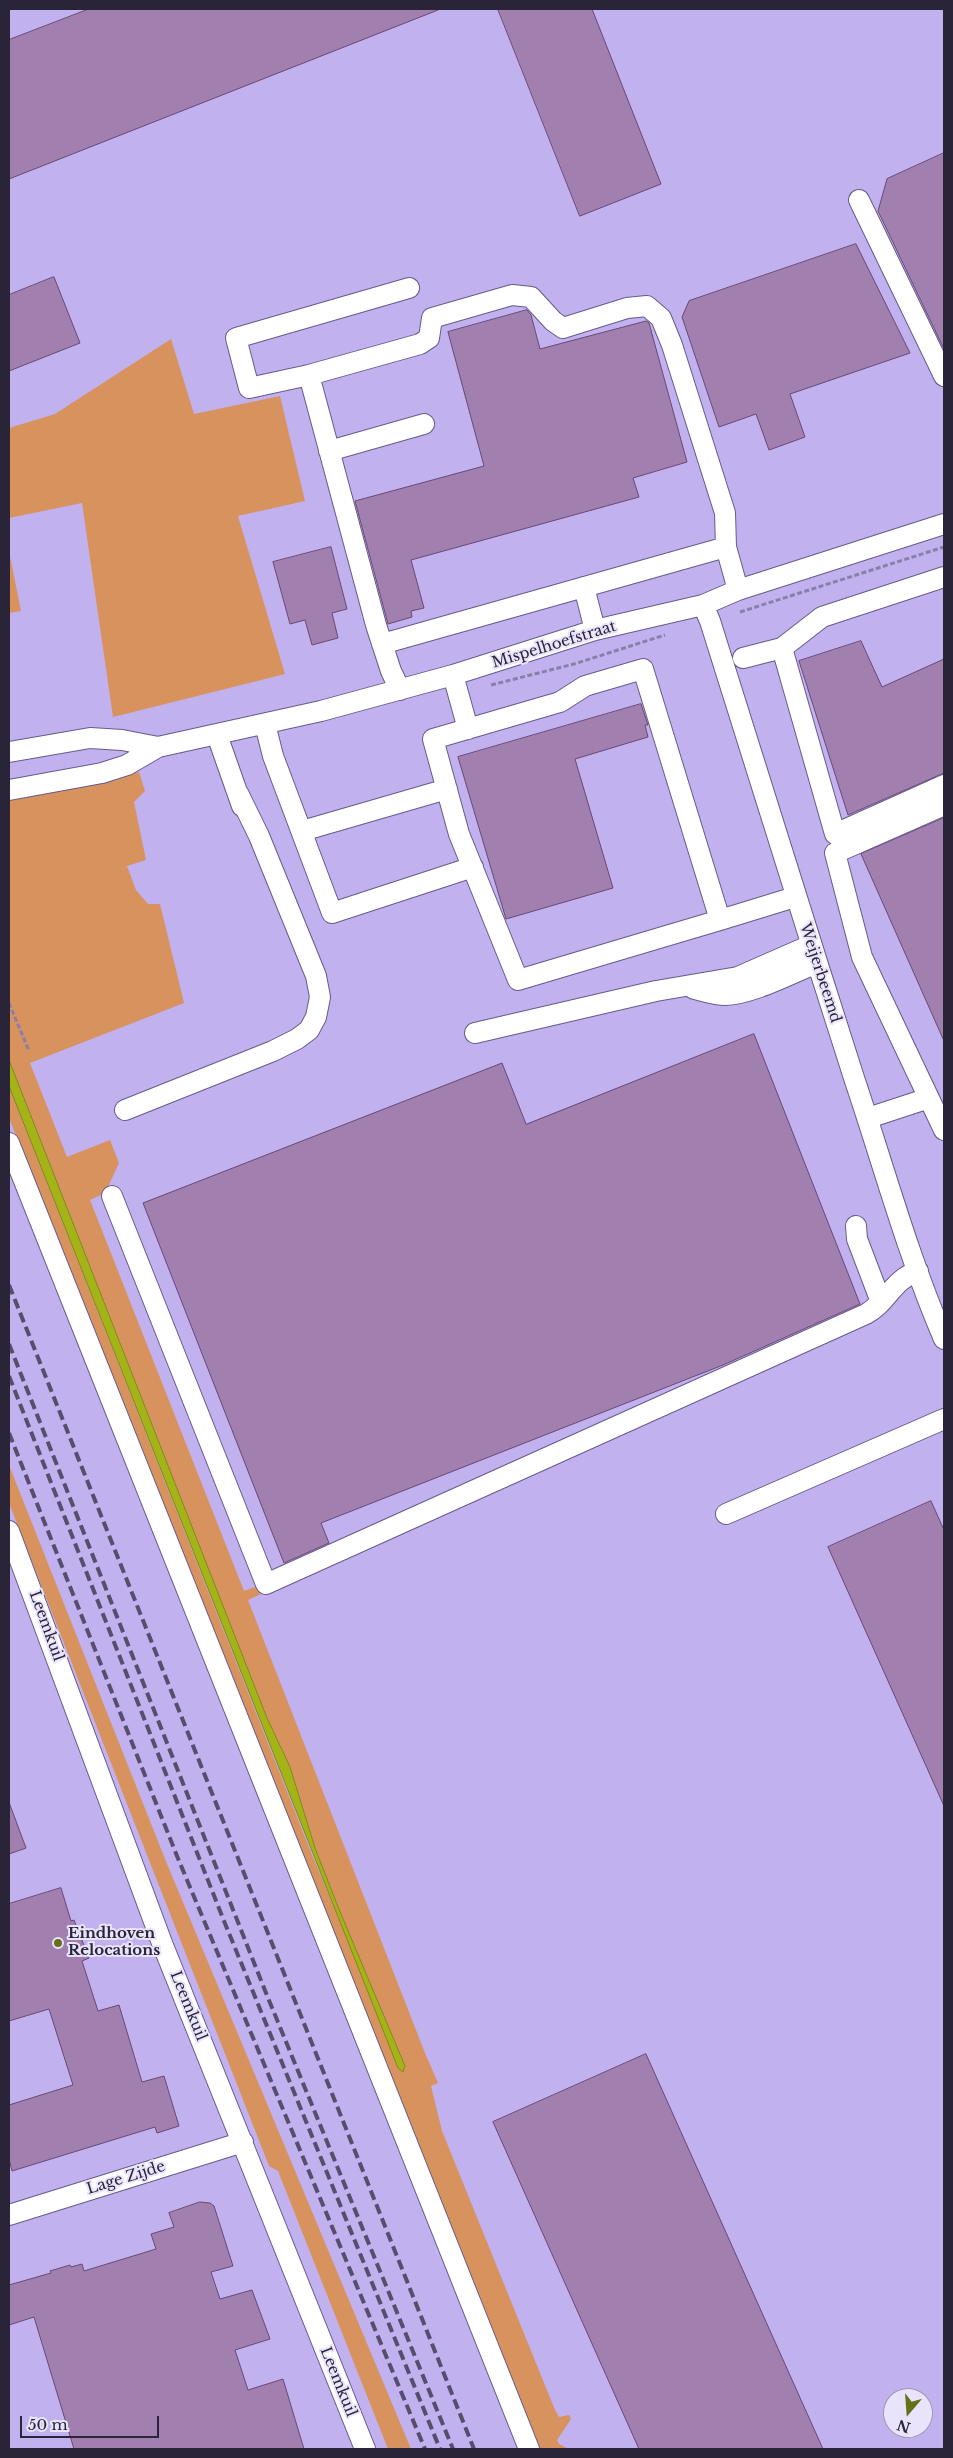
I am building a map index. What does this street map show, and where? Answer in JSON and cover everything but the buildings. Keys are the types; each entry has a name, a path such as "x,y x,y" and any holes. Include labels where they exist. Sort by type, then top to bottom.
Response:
{"street":[{"path":"859,200 944,376"},
{"path":"408,288 236,338 249,388 308,375 420,344 428,338 432,318 512,295 531,297 553,321 563,328 627,308 647,306 661,318 672,345 725,513 726,547 738,590"},
{"path":"308,375 382,644 400,690"},
{"path":"329,451 424,424"},
{"name":"Mispelhoefstraat","path":"9,790 102,773 127,765 158,747 265,724 400,690 596,630 702,605 738,590 944,524"},
{"path":"382,644 726,547"},
{"path":"743,658 782,648 822,617 944,577"},
{"path":"584,587 596,630"},
{"name":"Weijerbeemd","path":"702,605 710,621 795,897 918,1272 944,1339"},
{"path":"782,648 835,834 944,786"},
{"path":"720,920 643,669 585,686 560,702 433,740 459,834 518,980 720,920 795,897"},
{"path":"453,675 468,729"},
{"path":"265,724 274,756 332,913 473,867"},
{"path":"125,1110 273,1051 297,1039 306,1026 310,1014 310,1000 254,848 238,793 217,735"},
{"name":"Mispelhoefstraat","path":"9,752 90,738 122,740 158,747"},
{"path":"302,831 447,789"},
{"path":"944,805 835,853 862,957 944,1130"},
{"path":"475,1033 682,987 738,977 814,954"},
{"path":"868,1118 929,1098"},
{"path":"9,1144 529,2449"},
{"path":"112,1196 266,1584 866,1314 898,1282 918,1272"},
{"path":"726,1514 944,1419"},
{"name":"Leemkuil","path":"9,1531 162,1943 365,2449"},
{"name":"Lage Zijde","path":"9,2215 243,2142"}],"path":[{"path":"9,1004 29,1051"}],"shaded area":[{"path":"9,9 944,9 944,2449 9,2449"},
{"path":"171,339 194,414 280,396 305,501 238,516 285,674 113,717 82,503 9,518 9,428 55,414"},
{"path":"9,551 21,611 9,613"},
{"path":"139,772 145,791 134,802 146,860 127,866 136,890 148,904 160,904 184,1003 30,1063 67,1157 110,1140 119,1163 105,1193 90,1200 244,1591 258,1586 261,1594 248,1600 438,2083 431,2086 442,2131 555,2410 559,2417 569,2415 571,2419 557,2440 559,2444 569,2449 538,2449 9,1118 9,1086 310,1850 403,2072 405,2066 315,1848 290,1767 267,1718 9,1060 9,794"},
{"path":"9,1060 267,1718 290,1767 315,1848 405,2066 403,2072 398,2068 9,1086"},
{"path":"9,1465 165,1859 411,2449 388,2449 278,2171 269,2166 9,1503"}],"railway":[{"path":"9,1285 474,2449"},
{"path":"9,1344 266,1993 453,2449"},
{"path":"9,1376 224,1921 440,2449"},
{"path":"9,1433 177,1856 425,2449"}],"place":[{"name":"Eindhoven Relocations","path":"58,1943"}]}
